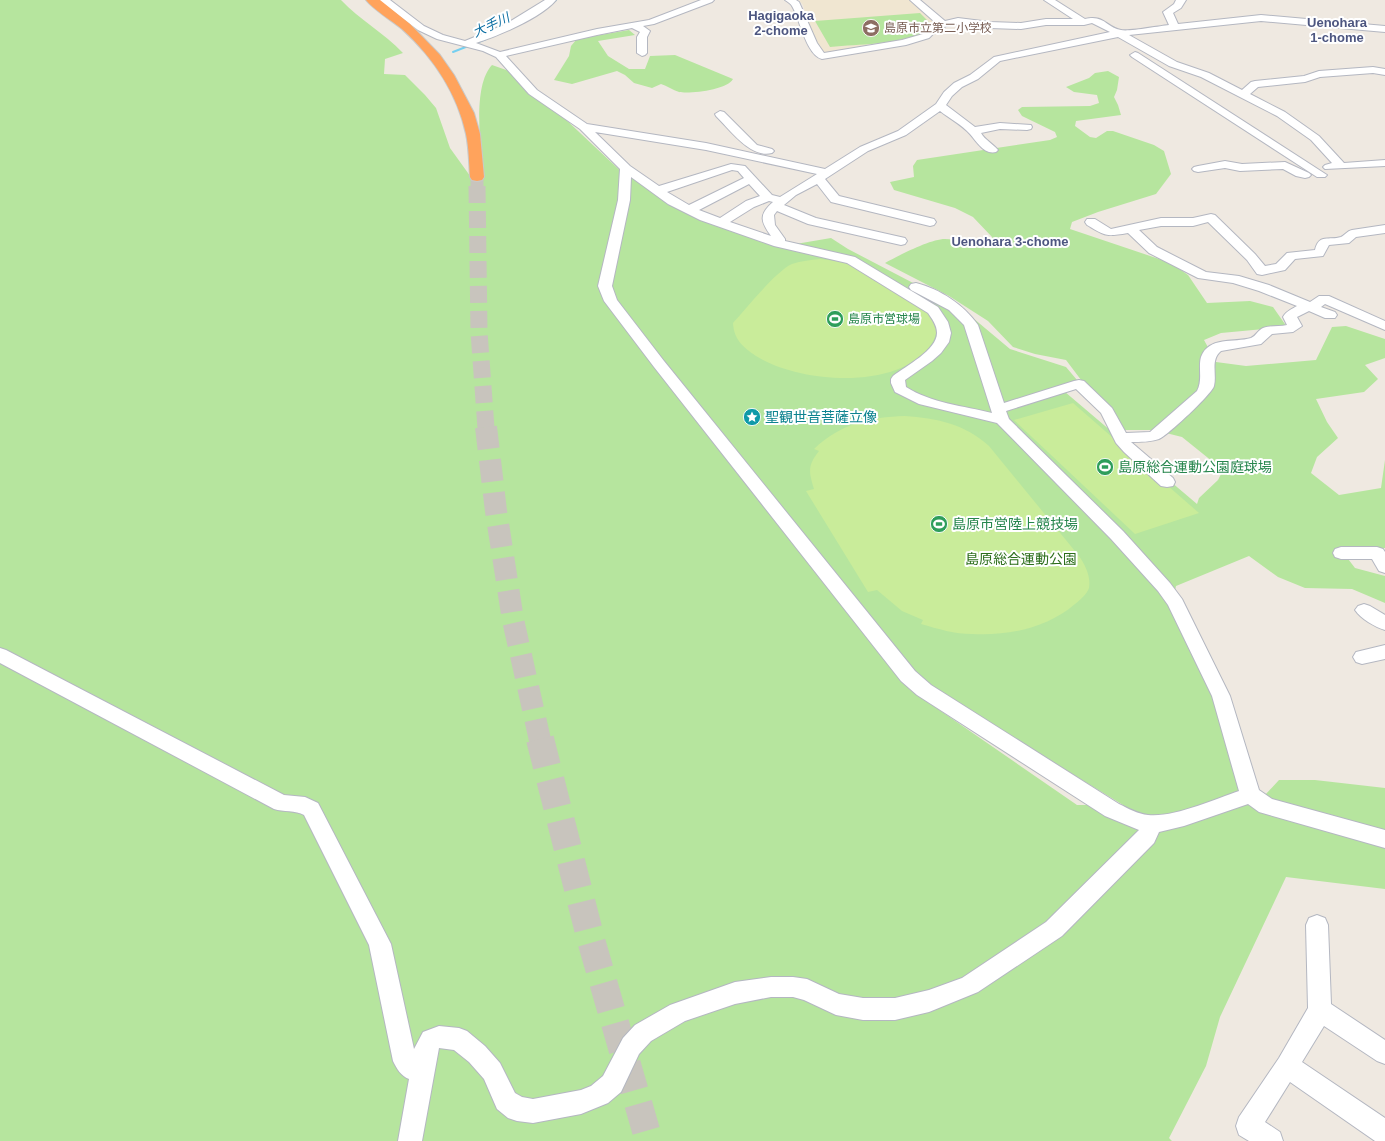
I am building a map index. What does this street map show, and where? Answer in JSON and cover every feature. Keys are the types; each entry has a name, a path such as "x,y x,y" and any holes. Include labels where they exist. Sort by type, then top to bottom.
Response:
{"highway":[{"path":"372,0 405,25 424,44 441,64 458,90 473,134 477,177"}],"street":[{"path":"384,0 421,28 440,37 486,49 499,55 532,92 584,128 626,168 657,191 688,210 778,244 840,257 861,265 934,310 944,325 943,340 930,357 898,379 900,388 906,393 924,401 1000,414 1079,384 1103,405 1129,449 1167,482"},
{"path":"469,45 521,20 551,0"},
{"path":"499,55 651,22 709,0"},
{"path":"790,0 796,4 812,44 822,56 916,40 926,36 932,30 943,24 961,21 990,25 1021,26 1046,22 1083,22 1092,20 1121,33 1173,64 1205,75 1281,114 1314,138 1341,166"},
{"path":"915,0 943,24"},
{"path":"1049,0 1317,172"},
{"path":"1174,27 1168,12 1178,6 1181,0"},
{"path":"721,223 750,204 775,201 792,193 864,149 902,133 940,106 948,94 958,85 974,77 997,59 1121,33 1271,18 1385,29"},
{"path":"632,25 645,31 642,37 642,53"},
{"path":"1243,94 1255,84 1305,79 1319,74 1373,70 1385,72"},
{"path":"940,106 973,131 978,139 992,150"},
{"path":"720,114 753,147 827,173"},
{"path":"973,131 1000,126 1027,126"},
{"path":"584,128 637,134 727,150 827,173"},
{"path":"1198,169 1214,165 1236,165 1240,168 1285,165 1300,174 1314,176 1317,172 1341,166 1385,163"},
{"path":"657,191 731,167 741,168 750,179 775,201 812,221 901,241"},
{"path":"626,168 624,200 605,286 610,301 908,676 924,690 1112,810 1131,819 1151,824 1166,823 1250,795"},
{"path":"827,173 835,199 930,222"},
{"path":"688,210 750,179"},
{"path":"775,201 768,215 768,220 769,225 779,239 778,244"},
{"path":"1091,222 1109,232 1161,222 1193,222 1211,218 1252,257 1262,272 1280,267 1291,256 1319,252 1322,245 1326,242 1345,240 1352,234 1385,229"},
{"path":"1130,228 1154,250 1203,274 1234,279 1264,288 1330,315"},
{"path":"801,250 846,251 956,308 963,314 972,325 1000,414 1117,535 1164,587 1176,603 1221,696 1250,795 1266,806 1385,839"},
{"path":"1122,438 1147,437 1155,435 1203,393 1207,386 1208,358 1213,350 1225,345 1256,341 1267,331 1290,329 1294,326 1290,317 1291,315 1324,299 1385,326"},
{"path":"1341,553 1377,553 1385,567"},
{"path":"1364,610 1385,624"},
{"path":"1362,657 1385,652"},
{"path":"0,655 281,803 305,805 311,809 380,944 405,1061 413,1069 423,1070"},
{"path":"410,1141 426,1050 431,1040 440,1037 459,1039 477,1054 492,1071 506,1102 517,1109 533,1111 581,1102 599,1095 612,1084 632,1046 643,1033 678,1013 735,993 771,987 793,987 807,990 836,1004 863,1009 895,1009 929,1001 970,984 1054,929 1147,837 1151,824"},
{"path":"1271,1141 1248,1126 1287,1066 1320,1010 1317,925"},
{"path":"1320,1010 1385,1053"},
{"path":"1287,1066 1385,1133"}],"shaded area":[{"name":"島原市立第二小学校","path":"799,0 910,0 937,25 924,35 914,39 824,53 814,42 803,5"}],"green space":[{"name":"島原総合運動公園","path":"0,0 341,0 403,53 385,59 384,74 405,75 436,108 450,148 473,180 483,175 479,118 480,102 482,87 486,75 492,65 509,71 561,115 628,178 629,175 653,193 778,247 831,238 848,249 961,308 1010,349 1066,367 1077,380 1058,386 1197,504 1199,498 1218,480 1223,470 1182,437 1154,430 1124,430 1109,417 1066,360 1035,354 1013,347 988,321 949,296 885,263 914,248 939,240 945,239 976,243 994,241 973,217 955,208 894,190 890,182 914,177 913,166 917,160 1050,140 1057,137 1055,132 1022,116 1018,110 1022,107 1090,106 1099,103 1097,95 1074,92 1066,87 1089,78 1095,73 1108,71 1119,77 1117,90 1114,97 1121,115 1076,121 1075,126 1090,137 1096,138 1107,131 1113,131 1154,145 1164,151 1171,174 1156,194 1098,212 1072,222 1070,229 1171,263 1188,275 1207,303 1250,301 1273,307 1287,327 1221,333 1204,340 1216,362 1246,366 1316,360 1332,327 1346,326 1385,339 1385,358 1365,365 1378,379 1364,392 1316,399 1327,422 1338,438 1317,457 1311,473 1339,495 1381,488 1385,460 1385,548 1356,549 1345,555 1355,568 1385,576 1385,603 1352,589 1305,588 1278,577 1249,556 1176,586 1172,604 1214,699 1241,785 1265,795 1279,780 1315,780 1385,788 1385,889 1286,877 1220,1017 1206,1066 1169,1138 1172,1141 0,1141","holes":["858,606 913,675 931,688 1123,805 1077,805 909,689"]},
{"path":"920,13 932,25 923,30 922,33 888,42 830,47 815,21"},
{"path":"629,30 635,35 598,41 608,56 629,69 645,69 650,56 675,55 733,79 724,86 699,92 679,92 661,84 652,88 634,83 625,75 617,71 572,84 554,80 569,56 571,46 577,39"},
{"name":"島原市営球場","path":"820,259 844,262 857,266 931,315 935,322 936,329 932,343 917,359 897,370 874,376 848,378 822,377 797,372 775,365 756,356 737,339 733,323 770,282 785,268 795,263"},
{"name":"島原総合運動公園庭球場","path":"1073,403 1199,513 1135,534 1014,420"},
{"name":"島原市営陸上競技場","path":"905,416 928,418 960,427 980,438 989,446 1081,559 1087,571 1089,588 1081,599 1052,619 1027,629 1000,634 966,634 921,624 923,620 902,611 877,590 868,592 806,491 814,489 810,469 812,461 819,451 814,449 834,433 856,424 880,418"}],"waterway":[{"name":"大手川","path":"551,4 556,0"},
{"name":"大手川","path":"453,52 486,39"}],"tunnel":[{"path":"477,177 477,186"},
{"path":"477,186 479,332 486,428"},
{"path":"486,427 496,511 513,620 540,740"},
{"path":"540,739 591,940 649,1141"}],"place":[{"name":"島原市立第二小学校","path":"871,28"},
{"name":"島原市営球場","path":"835,319"},
{"name":"聖観世音菩薩立像","path":"752,417"},
{"name":"島原総合運動公園庭球場","path":"1105,467"},
{"name":"島原市営陸上競技場","path":"939,524"}],"district":[{"name":"Hagigaoka 2-chome","path":"781,22"},
{"name":"Uenohara 1-chome","path":"1337,30"},
{"name":"Uenohara 3-chome","path":"1010,241"}]}
